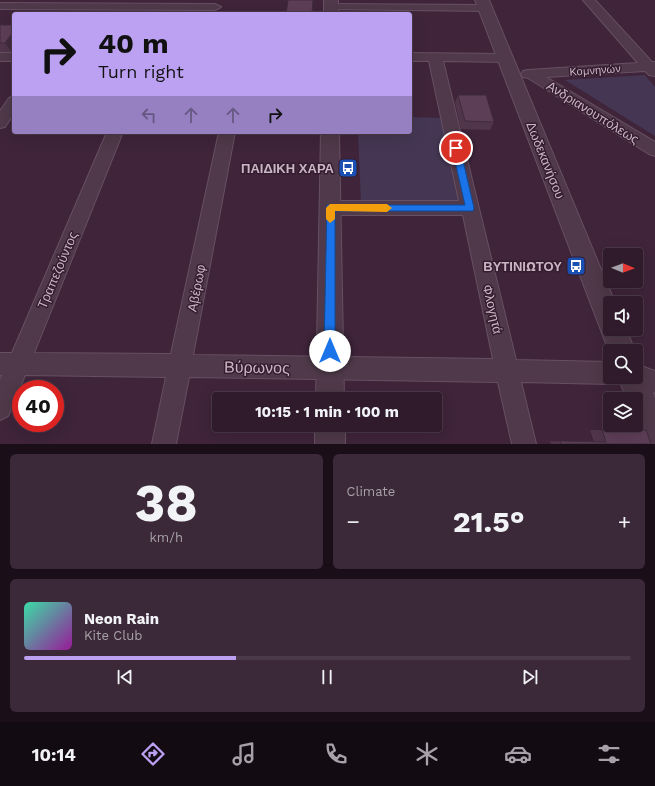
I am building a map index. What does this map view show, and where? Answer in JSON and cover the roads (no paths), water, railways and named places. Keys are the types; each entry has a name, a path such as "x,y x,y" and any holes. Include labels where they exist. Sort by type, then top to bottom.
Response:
{"street":[{"path":"589,0 653,68"},
{"path":"331,7 483,4"},
{"name":"Δωδεκανήσου","path":"483,4 603,304"},
{"path":"0,6 215,7"},
{"path":"0,57 12,57"},
{"name":"Κομνηνών","path":"412,57 436,57 508,66 531,74 653,68"},
{"name":"Φλογητά","path":"436,57 524,444"},
{"name":"Ανδριανουπόλεως","path":"531,74 655,150"},
{"path":"0,123 12,104"},
{"name":"Τραπεζούντος","path":"0,408 9,364 114,134"},
{"name":"Αβέρωφ","path":"164,444 227,134"},
{"path":"330,134 330,392"},
{"path":"330,208 470,208"},
{"name":"Βύρωνος","path":"9,364 330,367 603,373"},
{"path":"643,378 655,382"},
{"path":"635,384 655,434"},
{"path":"330,432 330,444"}],"place":[{"name":"ΠΑΙΔΙΚΗ ΧΑΡΑ","path":"348,168"},
{"name":"ΒΥΤΙΝΙΩΤΟΥ","path":"576,266"}]}
